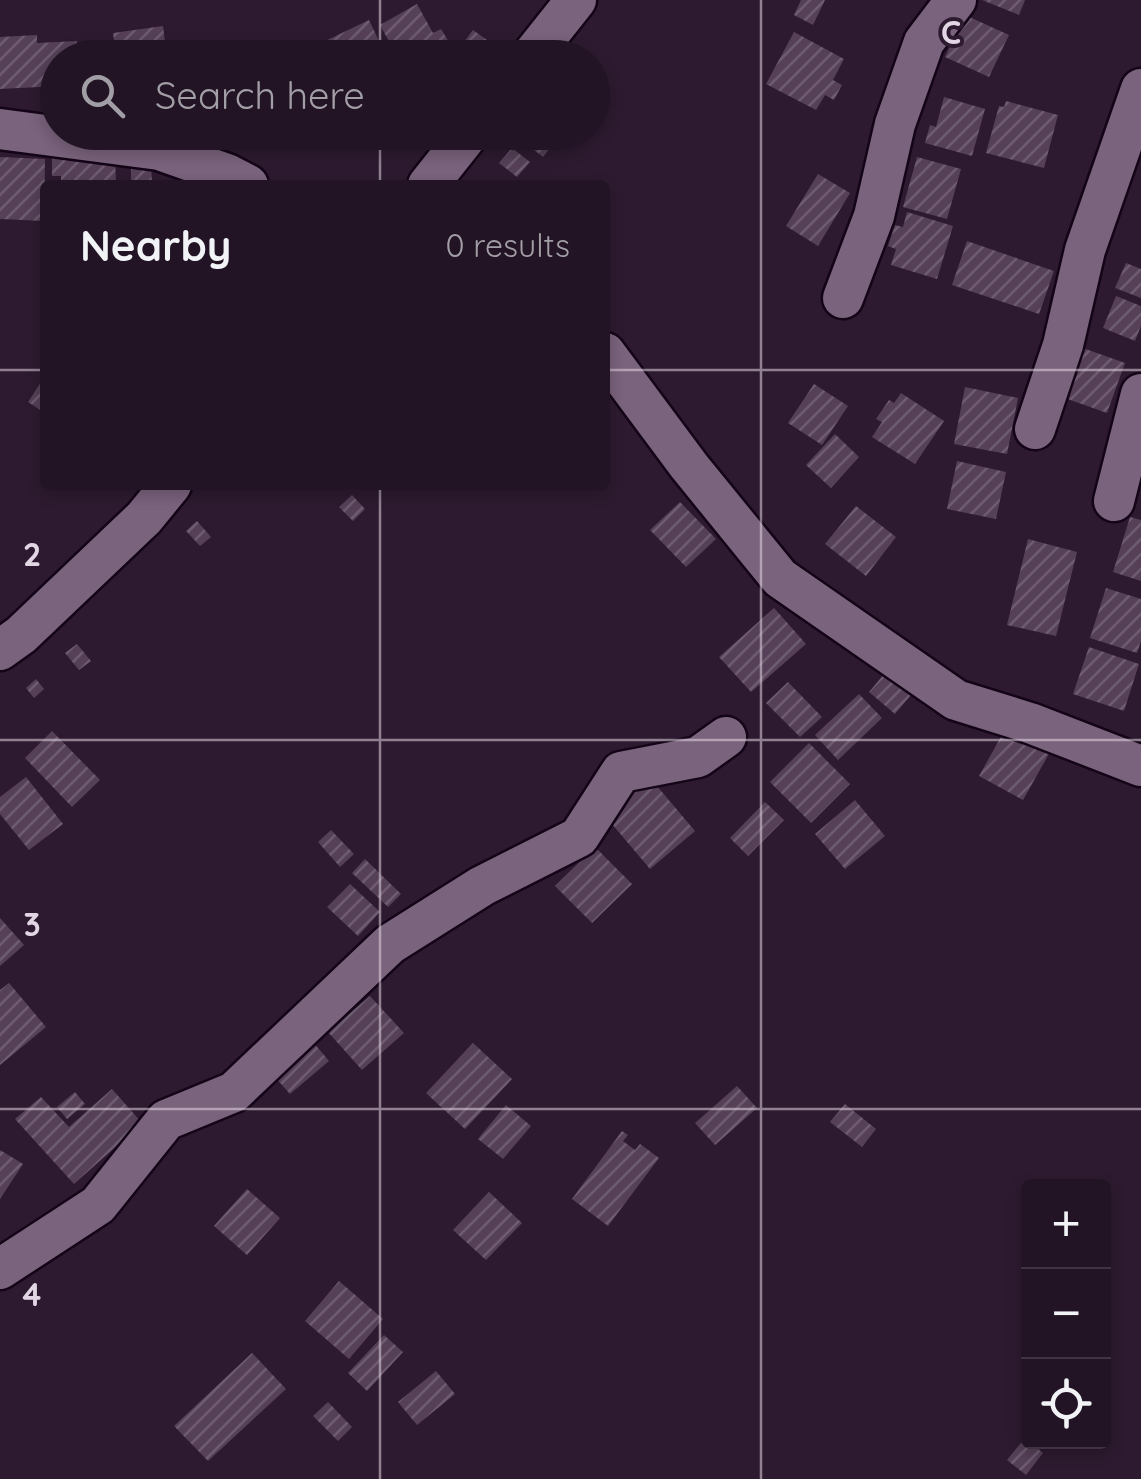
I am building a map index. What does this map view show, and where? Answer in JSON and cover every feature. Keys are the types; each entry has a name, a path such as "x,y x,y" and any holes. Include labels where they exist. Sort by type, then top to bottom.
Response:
{"street":[{"path":"544,40 576,0"},
{"path":"843,298 874,216 895,124 924,42 956,0"},
{"path":"1035,429 1063,345 1085,250 1141,89"},
{"path":"0,129 40,134"},
{"path":"160,150 238,180"},
{"path":"432,180 456,150"},
{"path":"610,360 780,578 956,700 1030,723 1141,766"},
{"path":"1114,502 1141,394"},
{"path":"0,650 21,636 144,518 167,490"},
{"path":"0,1269 98,1205 166,1120 234,1092 390,944 482,886 580,837 621,772 698,757 726,737"}],"building":[{"path":"801,0 825,0 813,25 794,15"},
{"path":"982,0 1025,0 1019,15"},
{"path":"417,4 433,33 441,29 448,40 388,40 380,25"},
{"path":"965,15 1009,35 989,77 945,57"},
{"path":"369,20 378,40 327,40"},
{"path":"163,26 165,40 114,40 113,33"},
{"path":"473,30 487,40 466,40"},
{"path":"794,32 844,59 833,80 842,85 834,100 825,95 816,110 766,84"},
{"path":"37,35 40,87 0,89 0,37"},
{"path":"944,97 985,109 972,156 925,143 930,125 936,127"},
{"path":"1006,101 1058,115 1044,168 986,153 999,106 1004,107"},
{"path":"510,150 530,162 517,177 499,163"},
{"path":"0,157 45,159 45,180 40,180 40,221 0,219"},
{"path":"115,157 116,180 61,180 61,176 52,176 52,158"},
{"path":"917,157 961,169 947,219 903,207"},
{"path":"151,162 152,180 131,180 131,163"},
{"path":"818,174 850,193 818,246 786,226"},
{"path":"907,212 953,226 937,279 891,265 896,249 888,246 895,225 903,227"},
{"path":"967,241 1054,271 1039,314 952,285"},
{"path":"1126,263 1141,269 1141,298 1115,288"},
{"path":"1116,296 1141,306 1141,326 1135,341 1103,328"},
{"path":"1080,347 1125,363 1107,413 1062,397"},
{"path":"40,384 40,410 28,402"},
{"path":"814,384 848,406 822,445 788,423"},
{"path":"965,387 1018,398 1007,454 954,444"},
{"path":"901,393 944,421 915,464 872,437 882,422 876,419 889,400 894,403"},
{"path":"835,434 859,457 831,488 806,465"},
{"path":"957,461 1006,472 996,519 947,509"},
{"path":"352,495 365,509 353,521 339,507"},
{"path":"680,502 716,539 686,567 650,530"},
{"path":"856,506 896,537 866,576 825,544"},
{"path":"1130,517 1141,520 1141,581 1113,572"},
{"path":"197,521 211,537 200,546 186,531"},
{"path":"1028,539 1077,552 1056,636 1007,625"},
{"path":"1106,588 1141,599 1141,641 1137,653 1090,638"},
{"path":"774,608 806,644 751,692 719,657"},
{"path":"77,644 91,661 79,670 65,653"},
{"path":"1089,647 1139,664 1124,711 1073,694"},
{"path":"890,667 916,689 895,714 869,692"},
{"path":"36,679 44,689 34,698 26,688"},
{"path":"788,682 822,717 800,737 766,703"},
{"path":"859,694 882,718 838,760 815,735"},
{"path":"1006,728 1050,752 1023,800 979,776"},
{"path":"52,731 100,780 72,807 25,758"},
{"path":"809,743 850,784 811,823 770,782"},
{"path":"26,777 63,824 29,850 0,814 0,797"},
{"path":"651,779 695,831 650,869 606,817 634,784 639,790"},
{"path":"855,800 885,836 845,869 815,834"},
{"path":"765,802 784,820 748,856 730,838"},
{"path":"331,830 354,854 340,867 318,842"},
{"path":"595,847 632,884 592,923 555,886"},
{"path":"365,859 401,894 388,907 352,873"},
{"path":"350,884 380,912 358,936 327,907"},
{"path":"0,918 24,945 0,966"},
{"path":"9,983 46,1027 0,1065 0,990"},
{"path":"370,996 404,1033 362,1070 328,1032"},
{"path":"313,1042 329,1061 290,1094 274,1076"},
{"path":"473,1043 512,1079 465,1129 426,1093"},
{"path":"737,1086 757,1108 715,1145 695,1123"},
{"path":"112,1089 142,1123 74,1184 15,1119 41,1097 69,1127"},
{"path":"75,1092 85,1104 67,1119 57,1107"},
{"path":"845,1104 876,1129 862,1147 830,1122"},
{"path":"506,1105 531,1126 503,1159 478,1139"},
{"path":"622,1131 628,1135 623,1141 635,1150 640,1144 659,1158 608,1226 572,1199"},
{"path":"0,1150 23,1164 0,1199"},
{"path":"247,1189 280,1218 247,1255 214,1226"},
{"path":"489,1192 522,1223 486,1260 453,1230"},
{"path":"339,1281 383,1319 349,1359 305,1321"},
{"path":"384,1335 403,1352 367,1391 348,1373"},
{"path":"252,1353 286,1389 208,1461 174,1426"},
{"path":"436,1371 455,1394 417,1425 398,1402"},
{"path":"328,1402 352,1427 338,1441 313,1416"},
{"path":"1021,1443 1021,1449 1038,1449 1043,1453 1026,1475 1007,1460"}]}
